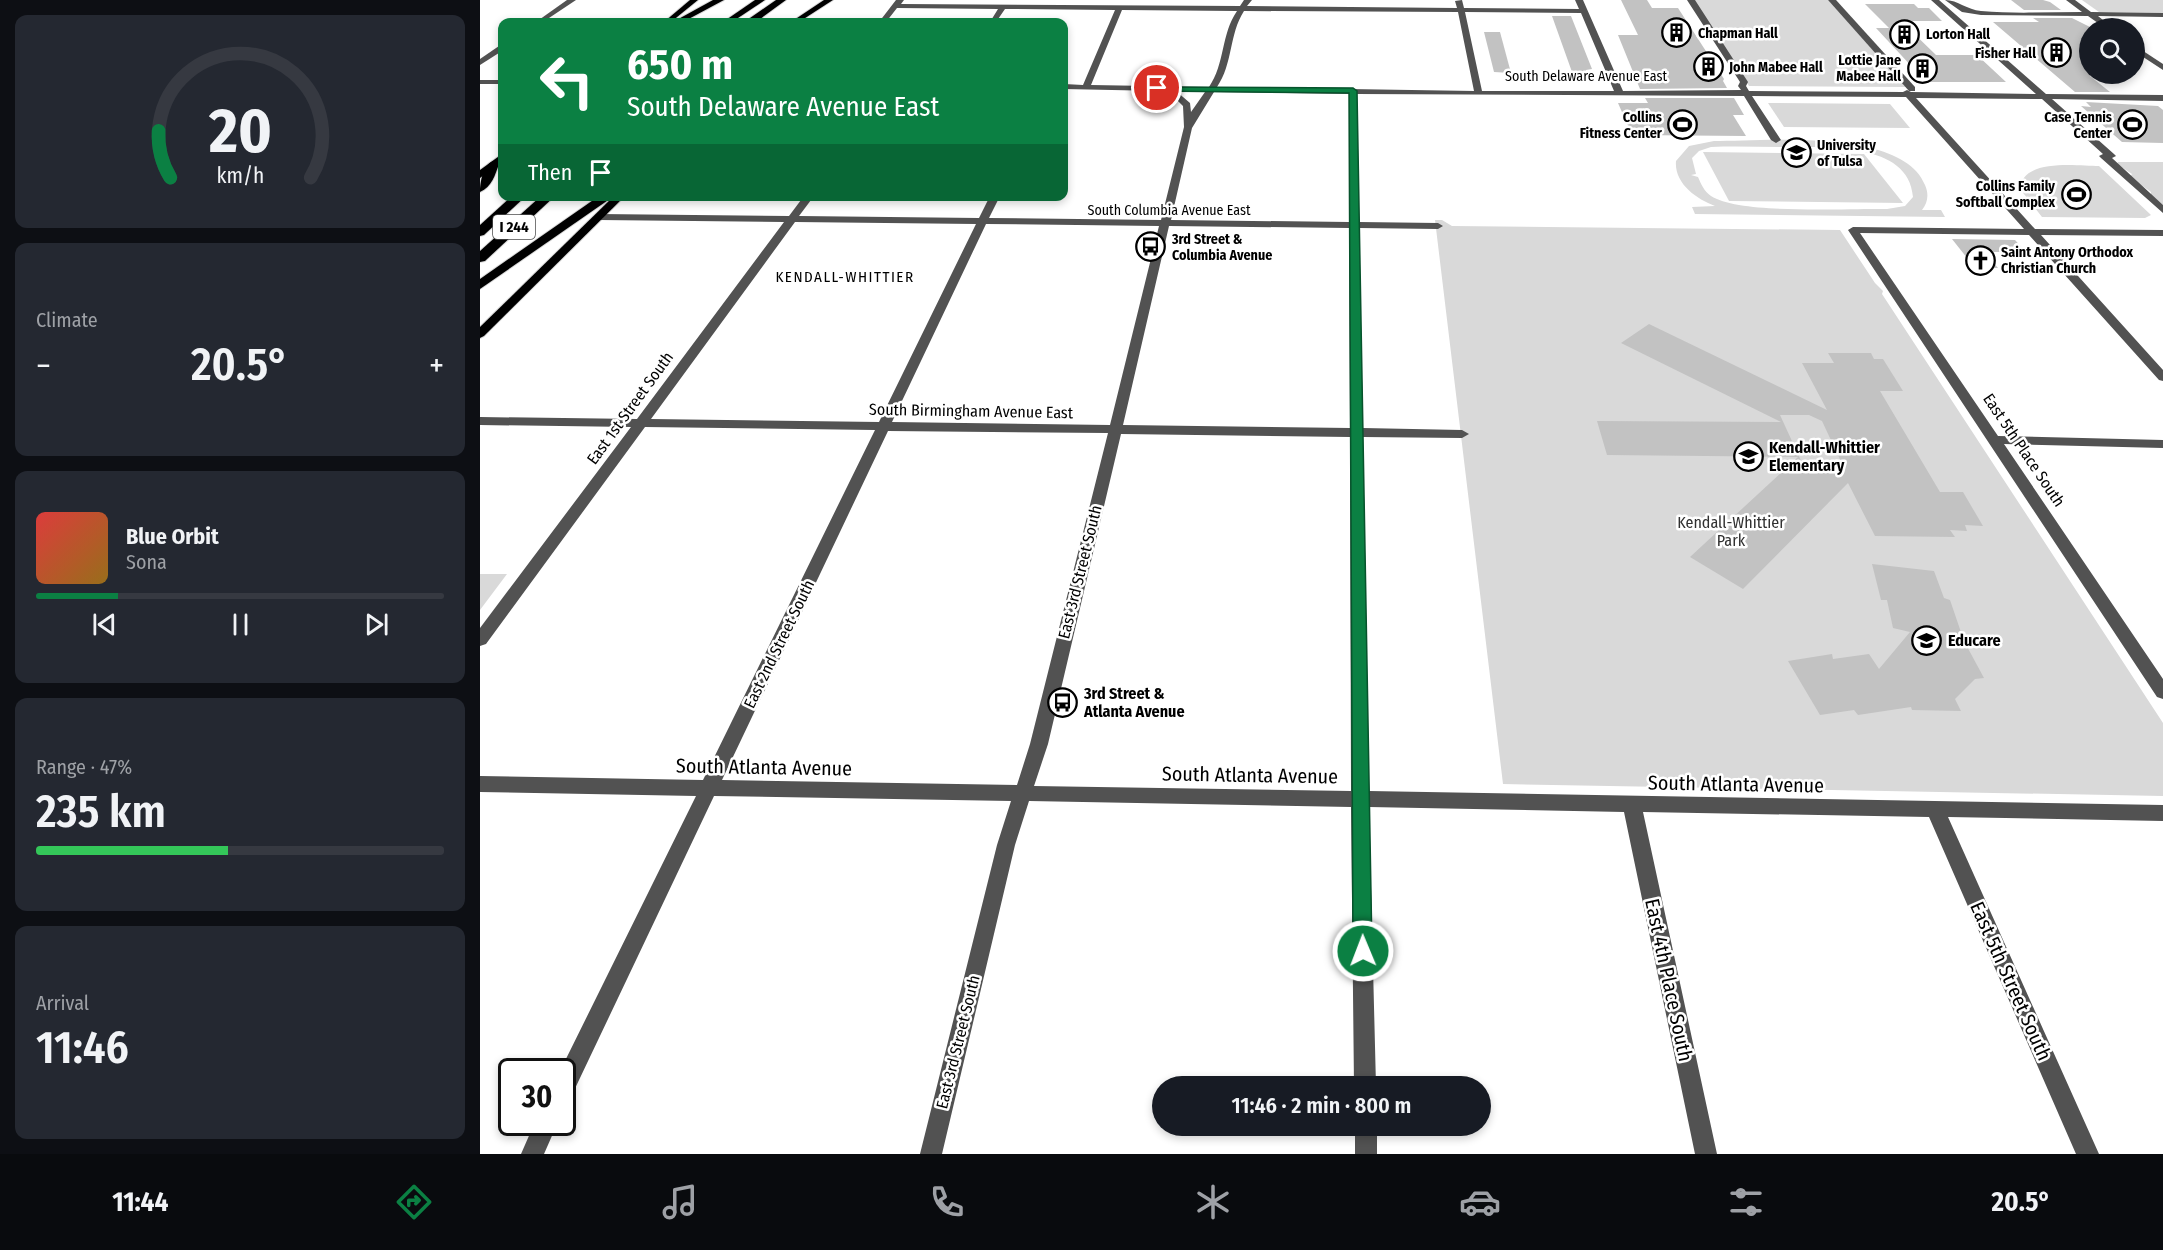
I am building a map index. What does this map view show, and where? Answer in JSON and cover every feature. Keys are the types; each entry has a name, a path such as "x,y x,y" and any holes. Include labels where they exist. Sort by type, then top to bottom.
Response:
{"highway":[{"path":"685,18 720,0"},
{"path":"733,18 761,0"},
{"path":"755,18 782,0"},
{"path":"480,188 498,160"},
{"name":"I 244","path":"480,232 514,201"},
{"name":"I 244","path":"480,258 543,201"},
{"path":"480,285 601,201"}],"main road":[{"path":"672,18 694,0"},
{"path":"801,18 829,0"},
{"path":"480,175 498,160"},
{"path":"480,334 615,201"}],"street":[{"path":"545,18 572,0"},
{"name":"East 3rd Street South","path":"932,1154 1006,845 1039,744 1188,128 1196,111 1223,72 1233,22 1248,0"},
{"path":"1459,0 1478,92"},
{"path":"1579,0 1619,91"},
{"path":"1691,0 1744,82 1744,91 1776,140"},
{"path":"1832,0 1909,92 2163,377"},
{"path":"1935,0 2111,156 2104,156 2163,210"},
{"path":"1949,0 1962,10 1981,14 2163,15"},
{"path":"2070,0 2095,18"},
{"path":"885,18 898,3 1003,6 1098,3 1120,7 1584,11"},
{"path":"996,18 1003,6"},
{"path":"1086,87 1120,7"},
{"path":"480,63 498,51"},
{"path":"2145,55 2163,68"},
{"path":"480,82 498,82"},
{"name":"South Delaware Avenue East","path":"1068,87 1478,92 1909,92 2163,96"},
{"path":"1157,88 1174,94 1187,105 1188,128"},
{"path":"1353,91 1365,1076"},
{"name":"East 1st Street South","path":"480,640 805,201"},
{"name":"East 2nd Street South","path":"576,1062 993,201"},
{"name":"South Columbia Avenue East","path":"599,217 1438,225"},
{"name":"East 5th Place South","path":"2032,232 1852,230 1996,440 2163,692"},
{"path":"2032,232 2163,233"},
{"name":"South Birmingham Avenue East","path":"480,421 1462,434"},
{"path":"1996,440 2163,444"},
{"name":"South Atlanta Avenue","path":"480,784 2163,813"},
{"name":"East 4th Place South","path":"1632,805 1706,1154"},
{"name":"East 5th Street South","path":"1935,808 2088,1154"},
{"path":"532,1154 541,1136"},
{"path":"1366,1136 1366,1154"}],"green space":[{"path":"1694,0 1828,0 1906,87 1749,86"},
{"path":"2082,0 2163,0 2163,13 2099,12"},
{"path":"1768,103 1890,104 1910,128 1784,127"},
{"path":"1797,140 1862,146 1890,154 1912,167 1925,185 1927,192 1927,201 1922,210 1941,210 1945,217 1695,214 1692,207 1715,206 1701,199 1682,183 1676,169 1676,161 1689,146 1714,141","holes":["1711,147 1821,147 1862,151 1881,157 1897,166 1908,179 1913,197 1905,206 1887,209 1769,208 1725,202 1711,196 1698,177 1691,175 1696,174 1692,158 1699,151"]},
{"path":"1703,152 1864,154 1903,203 1729,201"},
{"path":"2118,162 2163,162 2163,205 2151,195 2151,192 2130,177 2132,174 2117,164"},
{"name":"Collins Family Softball Complex","path":"2064,165 2099,166 2151,215 2145,218 2042,217 2020,189 2023,179 2030,172 2040,168"},
{"name":"Kendall-Whittier Park","path":"1435,220 1442,220 1452,226 1840,230 1875,283 1883,291 1882,294 2163,723 2163,796 1503,784"},
{"path":"480,574 507,574 480,610"}],"building":[{"path":"1621,0 1647,0 1652,8 1678,8 1724,79 1727,88 1640,89 1618,35 1638,35"},
{"path":"2011,0 2043,0 2061,10 2024,10"},
{"path":"1865,4 1914,4 1918,8 1929,8 1942,21 1901,21 1936,55 1977,55 2006,82 1926,82 1876,28 1889,28"},
{"path":"1552,16 1571,16 1592,69 1586,72 1572,72"},
{"path":"2033,18 2072,18 2079,22 2079,84 2100,84 2110,92 2075,92 1993,22 2039,22"},
{"path":"1484,32 1500,32 1511,73 1494,72"},
{"name":"Collins Fitness Center","path":"1645,98 1734,98 1744,115 1733,115 1746,136 1632,135 1618,103 1648,103"},
{"name":"Case Tennis Center","path":"2086,102 2158,106 2163,110 2163,143 2122,142 2081,106 2091,107"},
{"name":"Saint Antony Orthodox Christian Church","path":"1952,239 2015,240 2026,252 1985,252 1998,268 1975,268"},
{"name":"Kendall-Whittier Elementary","path":"1649,324 1827,410 1802,363 1834,363 1828,353 1871,353 1874,359 1883,359 1903,391 1880,391 1940,492 1963,492 1983,526 1965,525 1967,531 1950,530 1955,537 1875,536 1848,483 1743,589 1690,557 1798,457 1607,455 1597,421 1781,422 1621,343","holes":["1780,415 1809,415 1822,421 1843,466 1803,465"]},
{"name":"Educare","path":"1872,564 1934,571 1944,598 1950,600 1964,641 1984,678 1975,679 1955,699 1961,711 1912,710 1911,707 1858,715 1854,710 1820,715 1788,661 1832,654 1833,659 1869,654 1879,669 1910,632 1893,628 1887,600 1881,600"}],"place":[{"name":"Chapman Hall","path":"1677,33"},
{"name":"Lorton Hall","path":"1905,34"},
{"name":"Fisher Hall","path":"2057,53"},
{"name":"John Mabee Hall","path":"1708,67"},
{"name":"Lottie Jane Mabee Hall","path":"1922,68"},
{"name":"Collins Fitness Center","path":"1683,125"},
{"name":"Case Tennis Center","path":"2133,125"},
{"name":"University of Tulsa","path":"1796,153"},
{"name":"Collins Family Softball Complex","path":"2076,194"},
{"name":"3rd Street & Columbia Avenue","path":"1151,247"},
{"name":"Saint Antony Orthodox Christian Church","path":"1980,260"},
{"name":"Kendall-Whittier Elementary","path":"1748,456"},
{"name":"Educare","path":"1927,640"},
{"name":"3rd Street & Atlanta Avenue","path":"1063,702"}],"district":[{"name":"KENDALL-WHITTIER","path":"845,277"}],"route":[{"path":"1157,88 1353,91 1363,951"}]}
